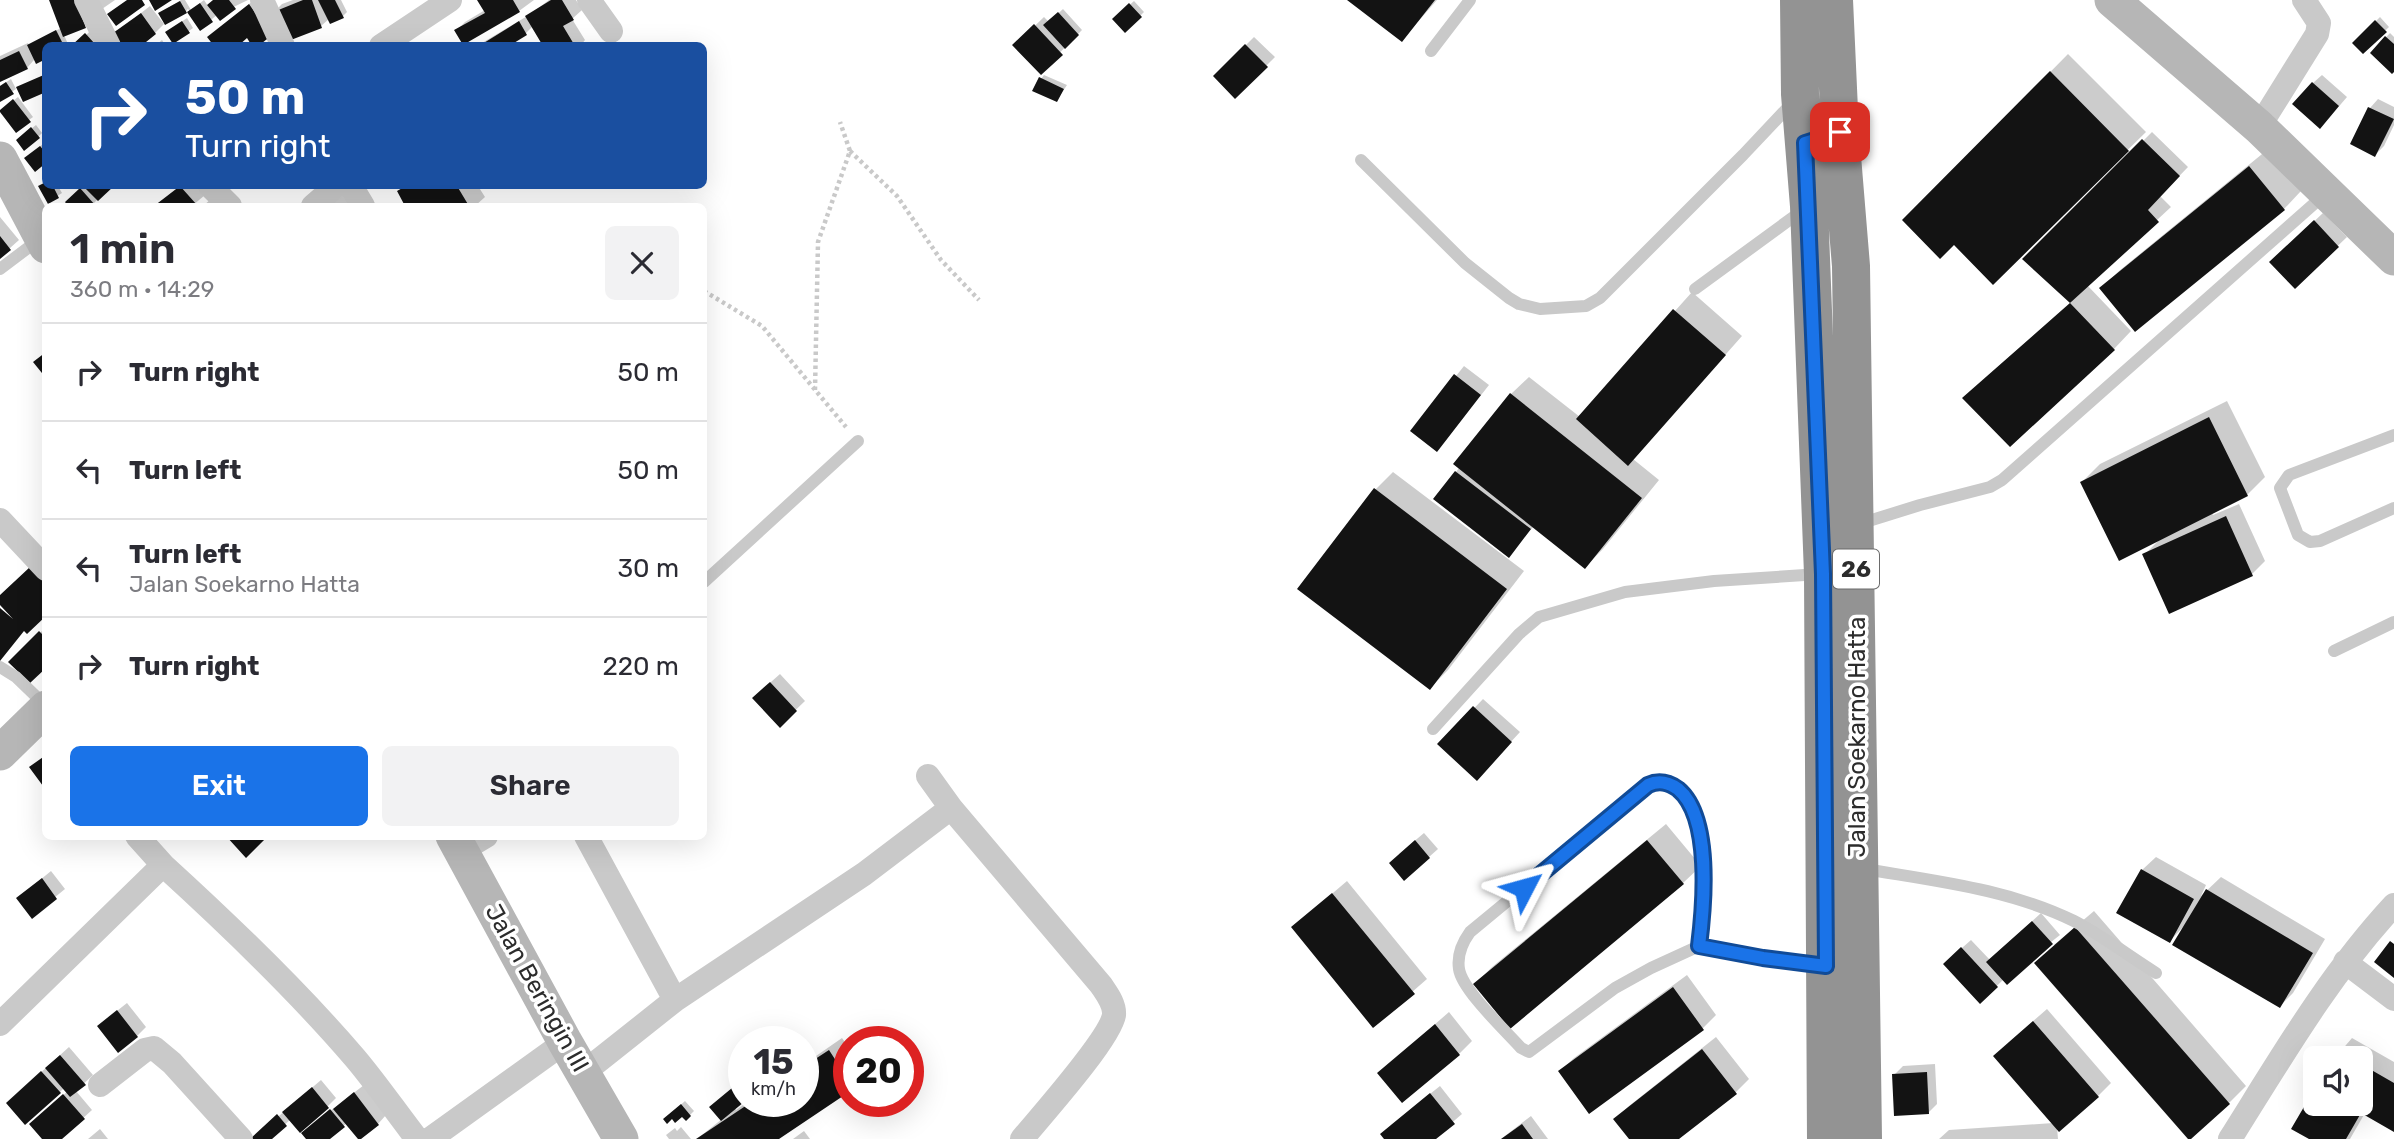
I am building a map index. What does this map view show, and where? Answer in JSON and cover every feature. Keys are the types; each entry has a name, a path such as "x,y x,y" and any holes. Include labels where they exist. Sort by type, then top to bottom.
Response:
{"highway":[{"name":"Jalan Soekarno Hatta","path":"1799,0 1800,94 1822,137 1852,266 1857,868 1863,1139"},
{"name":"Jalan Soekarno Hatta","path":"1825,1139 1823,574 1809,206 1822,137 1834,0"}],"street":[{"path":"86,0 107,42"},
{"path":"262,0 281,42"},
{"path":"387,42 450,0"},
{"path":"589,0 611,31"},
{"path":"2112,0 2259,127 2394,258"},
{"path":"2259,127 2317,34 2319,23 2304,0"},
{"path":"0,159 42,240"},
{"path":"213,189 227,203"},
{"path":"316,203 333,189"},
{"path":"0,520 42,565"},
{"path":"0,753 42,711"},
{"path":"929,776 951,808 1101,985 1115,1012 1104,1037 1022,1139"},
{"path":"583,1073 675,1000 864,874 951,808"},
{"path":"141,840 163,865 211,908 289,986 356,1059 416,1139"},
{"path":"588,840 675,1000"},
{"name":"Jalan Beringin III","path":"467,841 565,1042 621,1139"},
{"path":"0,1024 163,865"},
{"path":"2230,1139 2308,1014 2345,962 2394,905"},
{"path":"2345,962 2394,999"},
{"path":"430,1139 565,1042"},
{"path":"100,1086 145,1049 154,1048 172,1063 242,1139"}],"lane":[{"path":"1431,51 1470,0"},
{"path":"1361,160 1465,262 1509,298 1540,309 1586,306 1606,292 1744,155 1800,94"},
{"path":"1855,525 1990,487 2002,480 2328,192"},
{"path":"1695,289 1809,206"},
{"path":"0,269 42,243"},
{"path":"2394,435 2289,475 2280,488 2298,535 2310,542 2320,541 2394,508"},
{"path":"707,579 858,441"},
{"path":"1433,729 1518,634 1539,617 1549,613 1625,592 1714,581 1823,574"},
{"path":"2333,651 2394,622"},
{"path":"0,667 16,677 42,703"},
{"path":"1699,946 1704,888 1697,820 1693,808 1681,792 1669,784 1655,782 1469,932 1461,949 1459,969 1470,991 1521,1048 1529,1052 1615,988 1699,946 1826,966"},
{"path":"1857,868 1948,883 2039,906 2095,933 2156,973"}],"path":[{"path":"841,122 850,151 897,196 941,260 979,300"},
{"path":"815,390 818,242 850,151"},
{"path":"707,293 762,326 858,441"}],"building":[{"path":"49,0 75,0 86,28 63,37"},
{"path":"127,0 142,0 145,5 116,26 107,14"},
{"path":"149,0 172,0 155,11"},
{"path":"213,0 229,0 236,9 220,21 207,5"},
{"path":"303,0 312,0 322,28 283,42 271,13"},
{"path":"318,0 335,0 344,18 330,24"},
{"path":"477,0 513,0 520,12 468,42 461,42 454,30 485,13"},
{"path":"551,0 562,0 574,20 563,26 573,42 541,42 525,16"},
{"path":"1347,0 1435,0 1402,42"},
{"path":"180,1 187,13 165,25 158,13"},
{"path":"200,3 213,22 200,31 187,12"},
{"path":"1129,3 1142,17 1125,33 1112,19"},
{"path":"249,4 271,36 263,42 250,42 247,38 242,42 211,42 207,37"},
{"path":"1058,12 1079,35 1065,49 1043,25"},
{"path":"141,13 156,34 146,42 108,42 106,38"},
{"path":"2375,20 2387,32 2363,54 2352,43"},
{"path":"182,21 190,33 172,42 165,32"},
{"path":"519,21 527,35 516,42 485,42"},
{"path":"1034,24 1063,55 1041,75 1012,45"},
{"path":"56,30 62,42 42,42 42,61 36,64 27,45"},
{"path":"85,33 93,42 75,42"},
{"path":"2385,36 2394,44 2392,74 2370,53"},
{"path":"1245,44 1268,67 1235,99 1213,76"},
{"path":"19,51 28,69 0,82 0,60"},
{"path":"2050,71 2129,151 1993,285 1954,245 1940,259 1902,220"},
{"path":"42,76 42,94 23,102 16,87"},
{"path":"1039,77 1064,89 1057,102 1032,91"},
{"path":"6,82 14,94 0,102 0,86"},
{"path":"2312,82 2339,106 2320,129 2292,104"},
{"path":"13,99 31,122 16,133 0,112"},
{"path":"2368,107 2394,119 2375,157 2350,144"},
{"path":"31,127 40,138 24,151 16,140"},
{"path":"2142,139 2180,176 2148,210 2159,222 2070,303 2022,259"},
{"path":"40,146 42,148 42,166 35,172 24,158"},
{"path":"2249,166 2285,210 2135,332 2099,288"},
{"path":"42,184 42,189 54,189 59,198 47,203 38,186"},
{"path":"81,189 93,203 66,203"},
{"path":"86,189 111,189 98,201"},
{"path":"176,189 183,189 195,203 158,203"},
{"path":"459,189 467,203 403,203 397,191"},
{"path":"2314,220 2339,247 2295,289 2269,262"},
{"path":"0,236 11,250 0,259"},
{"path":"2070,303 2115,350 2010,447 1962,398"},
{"path":"1673,309 1726,355 1628,466 1576,419"},
{"path":"42,355 42,373 33,362"},
{"path":"1454,374 1481,395 1437,452 1410,431"},
{"path":"1510,393 1642,498 1585,569 1453,464"},
{"path":"2209,417 2248,496 2119,561 2080,482"},
{"path":"1455,471 1531,529 1509,558 1433,499"},
{"path":"1374,488 1507,589 1430,690 1297,589"},
{"path":"2226,516 2253,576 2169,614 2142,554"},
{"path":"30,567 42,578 42,620 27,634 24,631 0,661 0,608 13,619 0,605 0,595"},
{"path":"39,631 42,634 42,672 30,683 8,662"},
{"path":"770,682 797,711 780,728 752,698"},
{"path":"1473,706 1512,742 1477,781 1437,744"},
{"path":"42,758 42,785 29,767"},
{"path":"230,840 264,840 246,858"},
{"path":"1415,840 1430,858 1404,881 1389,863"},
{"path":"1647,840 1684,884 1510,1029 1473,984"},
{"path":"2141,869 2194,899 2170,943 2116,913"},
{"path":"42,878 57,899 32,919 16,898"},
{"path":"2206,889 2313,953 2280,1008 2172,945"},
{"path":"1332,893 1415,994 1373,1028 1291,927"},
{"path":"2032,921 2053,944 2007,985 1986,962"},
{"path":"2075,927 2230,1104 2191,1139 2188,1139 2034,963"},
{"path":"2390,941 2394,944 2394,978 2374,962"},
{"path":"1961,947 1998,987 1980,1004 1943,964"},
{"path":"1673,987 1704,1030 1589,1114 1558,1071"},
{"path":"117,1010 138,1037 118,1053 97,1026"},
{"path":"2033,1021 2099,1097 2059,1132 1993,1056"},
{"path":"1435,1024 1460,1055 1402,1103 1377,1073"},
{"path":"1702,1049 1737,1094 1679,1139 1629,1139 1613,1119"},
{"path":"829,1050 833,1056 833,1103 819,1112 819,1057"},
{"path":"60,1055 86,1085 70,1097 45,1068"},
{"path":"41,1071 61,1093 25,1125 6,1103"},
{"path":"2373,1071 2394,1083 2394,1132 2366,1116 2373,1116"},
{"path":"1927,1072 1929,1114 1894,1116 1892,1074"},
{"path":"312,1087 329,1108 300,1133 282,1112"},
{"path":"728,1091 728,1115 721,1121 709,1107"},
{"path":"354,1092 379,1125 361,1139 358,1139 333,1109"},
{"path":"1430,1093 1455,1124 1436,1139 1384,1139 1380,1134"},
{"path":"63,1094 85,1119 62,1139 42,1139 29,1124"},
{"path":"681,1104 691,1116 686,1121 682,1117 675,1123 672,1119 667,1124 663,1119"},
{"path":"2303,1108 2303,1116 2359,1116 2346,1139 2309,1139 2291,1129"},
{"path":"330,1109 345,1127 330,1139 306,1139 301,1133"},
{"path":"277,1114 287,1126 272,1139 250,1139"},
{"path":"729,1117 812,1117 779,1139 696,1139"},
{"path":"1522,1124 1533,1139 1501,1139"}],"route":[{"path":"1524,888 1648,785 1662,782 1681,792 1693,808 1697,820 1704,888 1699,946 1826,966 1823,574 1805,143 1840,132"}]}
